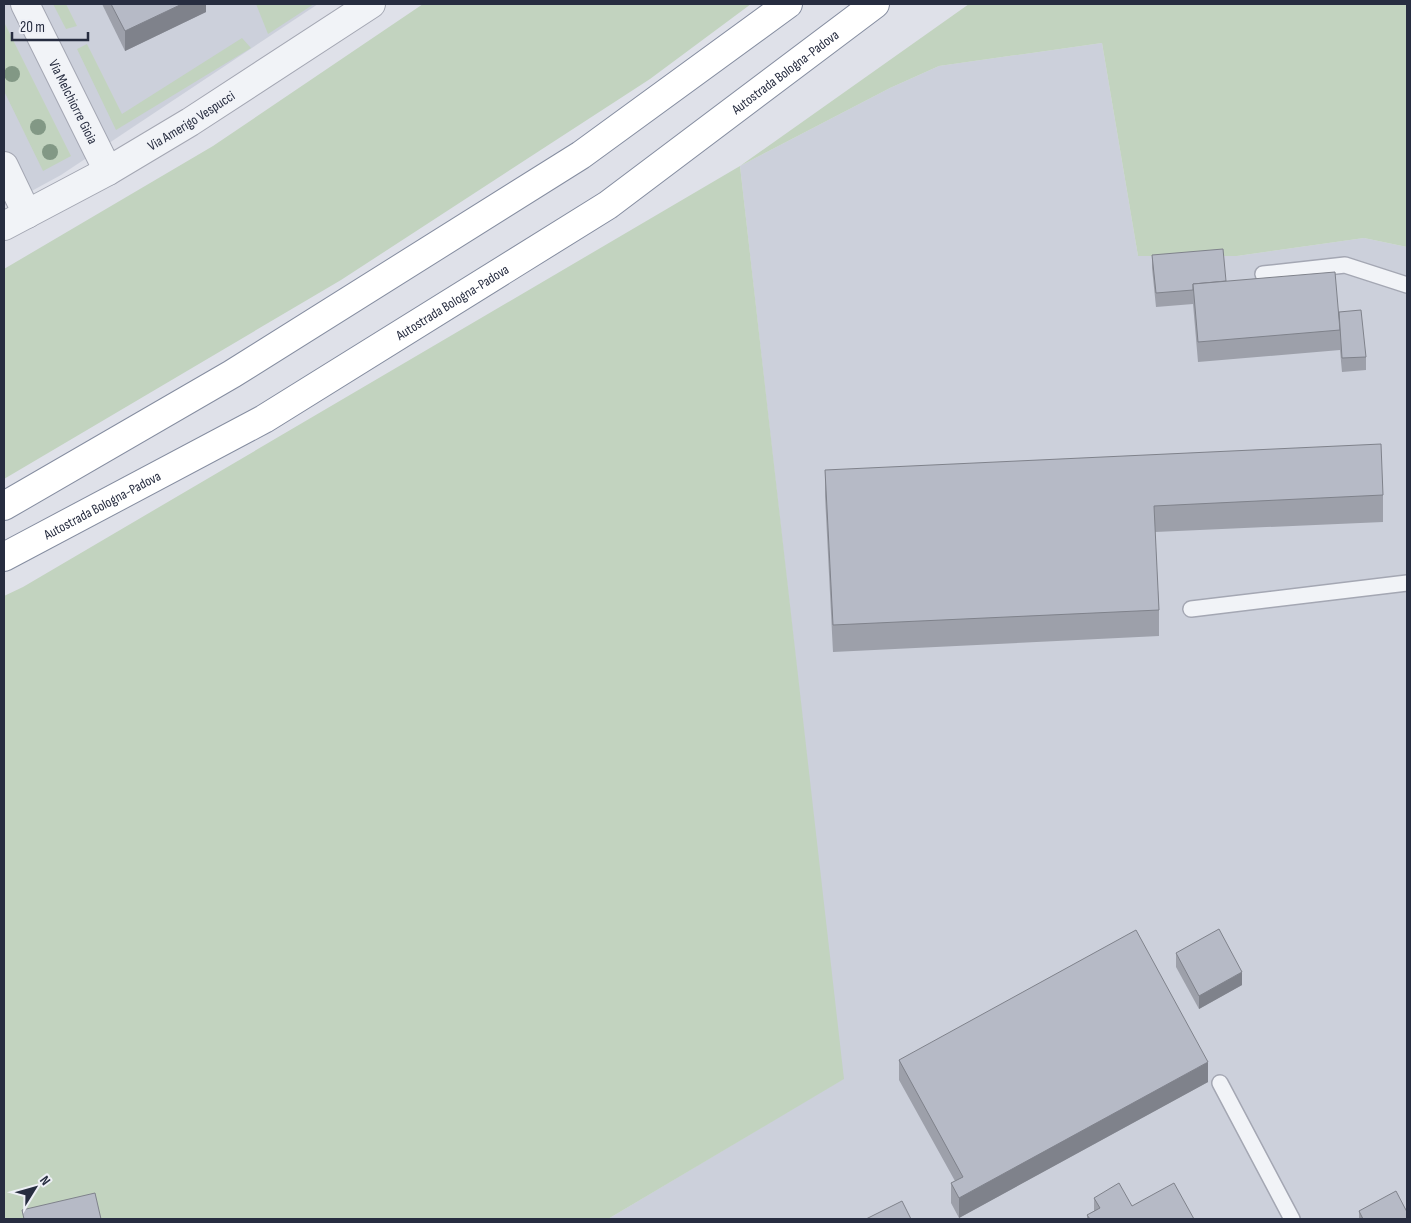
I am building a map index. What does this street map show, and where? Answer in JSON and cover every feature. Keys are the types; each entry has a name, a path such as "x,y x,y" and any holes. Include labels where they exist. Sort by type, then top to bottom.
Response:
{"highway":[{"path":"4,506 232,374 580,154 788,4"},
{"name":"Autostrada Bologna-Padova","path":"4,558 264,419 608,205 875,4"}],"street":[{"name":"Via Melchiorre Gioia","path":"25,4 108,171"},
{"name":"Via Amerigo Vespucci","path":"4,226 108,171 190,122 371,4"},
{"path":"4,166 27,214"}],"lane":[{"path":"1263,274 1345,265 1407,285"},
{"path":"1191,609 1407,583"},
{"path":"1220,1082 1292,1219"}],"shaded area":[{"path":"4,4 318,4 61,175 4,206"},
{"path":"1102,43 1138,256 1237,256 1364,238 1407,247 1407,1219 608,1219 843,1079 740,166 890,88 939,66"}],"green space":[{"path":"53,4 66,4 77,26 66,29"},
{"path":"256,4 314,4 268,34"},
{"path":"423,4 751,4 650,79 341,280 4,479 4,269 213,146"},
{"path":"969,4 1407,4 1407,247 1364,238 1237,256 1138,256 1102,43 939,66 890,88 740,166"},
{"path":"4,22 71,156 43,171 4,91"},
{"path":"242,38 251,48 116,130 77,49 87,44 122,114"},
{"path":"740,166 844,1079 608,1219 4,1219 4,596 23,587"}],"building":[{"path":"111,4 182,4 125,31"},
{"path":"1223,249 1226,281 1193,284 1193,290 1156,293 1152,255"},
{"path":"1335,272 1340,330 1198,342 1193,284"},
{"path":"1361,310 1366,357 1342,358 1339,312"},
{"path":"1381,444 1383,495 1154,506 1159,610 833,625 825,470"},
{"path":"1219,929 1242,972 1199,996 1176,953"},
{"path":"1136,930 1208,1062 959,1198 951,1183 963,1177 899,1060"},
{"path":"1119,1183 1132,1206 1174,1183 1194,1219 1090,1219 1087,1215 1100,1208 1094,1198"},
{"path":"1396,1191 1407,1212 1407,1219 1363,1219 1359,1211"},
{"path":"95,1193 101,1219 24,1219 22,1210"},
{"path":"902,1201 911,1219 866,1219"}]}
